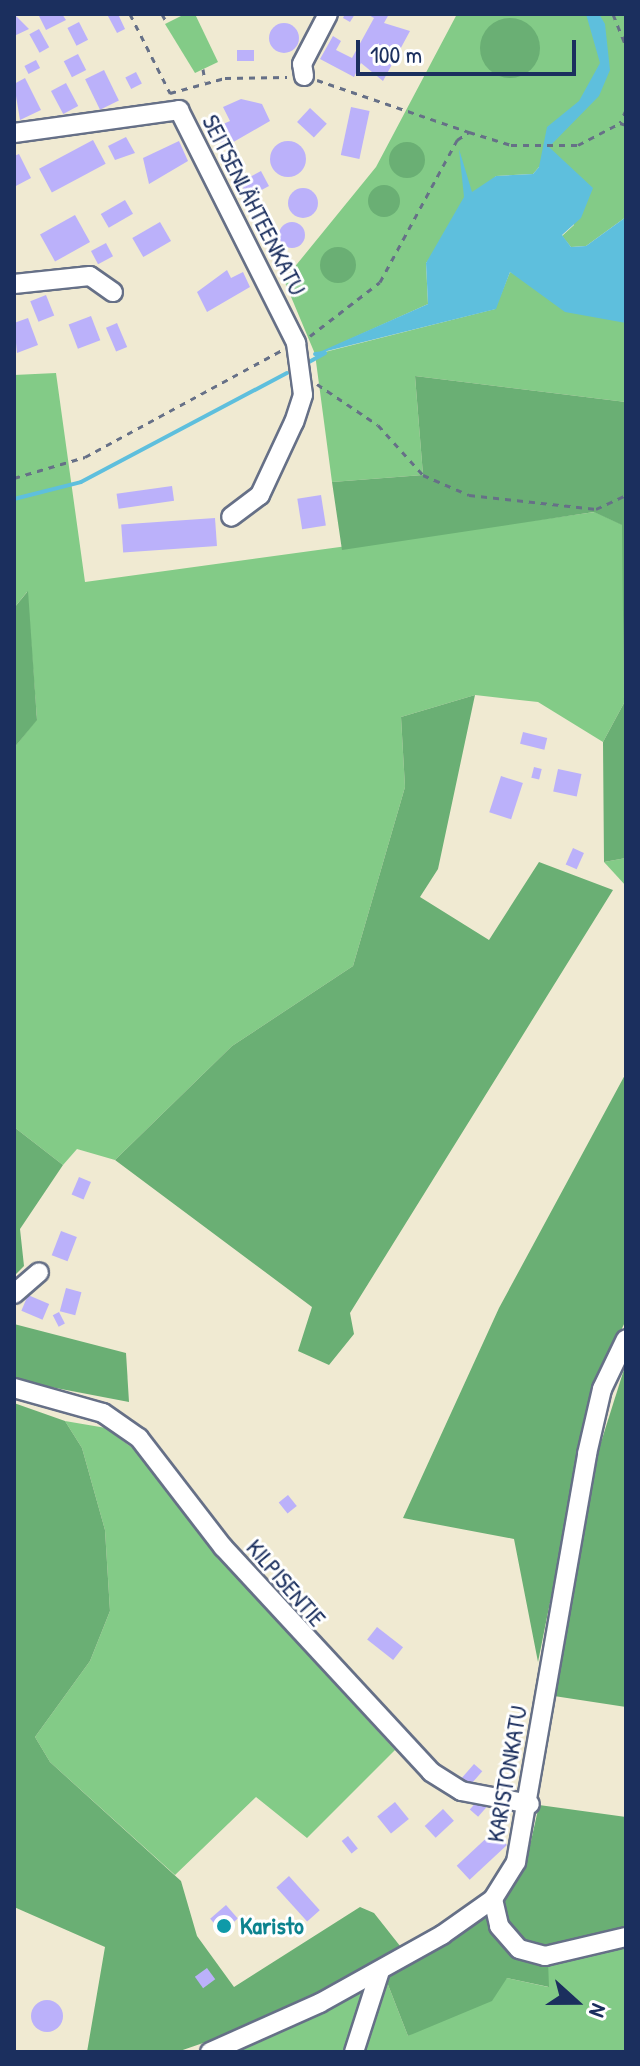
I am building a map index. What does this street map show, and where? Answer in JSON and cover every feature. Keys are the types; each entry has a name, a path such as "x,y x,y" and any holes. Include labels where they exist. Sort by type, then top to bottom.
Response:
{"street":[{"path":"304,76 302,64 328,14"},
{"name":"SEITSENLÄHTEENKATU","path":"14,133 174,102 296,343"},
{"path":"14,284 90,276 113,292"},
{"path":"231,517 260,495 294,422 299,372 296,343"},
{"path":"14,1294 39,1272"},
{"name":"KARISTONKATU","path":"210,2052 380,1971 493,1899 516,1862 530,1804 587,1454 602,1389 626,1339"},
{"name":"KILPISENTIE","path":"14,1388 103,1413 139,1438 223,1547 431,1772 461,1791 530,1804"},
{"path":"493,1899 499,1926 519,1949 545,1956 626,1937"},
{"path":"354,2052 380,1971"}],"path":[{"path":"130,14 174,102 205,81 304,76 511,145 559,145 594,140 620,123 626,110"},
{"path":"162,14 167,23"},
{"path":"613,14 626,46"},
{"path":"203,69 205,81"},
{"path":"620,123 626,125"},
{"path":"14,478 85,457 296,343 380,282 450,150 469,132"},
{"path":"299,372 378,425 423,475 469,495 596,509 626,495"}],"green space":[{"path":"185,14 195,14 218,62 195,73 165,24"},
{"path":"457,14 626,14 626,217 586,246 571,247 562,236 574,225 571,173 539,167 533,174 496,176 426,263 428,304 317,354 495,309 510,272 626,323 626,402 415,376 423,475 332,482 315,354 284,280 376,167"},
{"path":"510,18 522,20 531,27 538,36 538,60 531,69 522,76 510,78 498,76 489,69 482,60 480,48 482,36 489,27 498,20"},
{"path":"407,142 420,147 425,160 420,173 407,178 394,173 389,160 394,147"},
{"path":"384,185 395,190 400,201 395,212 384,217 373,212 368,201 373,190"},
{"path":"338,247 351,252 356,265 351,278 338,283 325,278 320,265 325,252"},
{"path":"56,373 85,582 595,512 623,525 624,703 603,742 538,702 475,695 401,717 405,787 353,966 232,1046 115,1160 77,1149 63,1165 14,1127 14,748 37,719 27,592 14,608 14,375"},
{"path":"415,376 626,402 626,858 604,862 603,742 624,703 622,525 594,512 342,550 332,482 423,475"},
{"path":"28,591 37,720 14,748 14,608"},
{"path":"475,695 438,869 420,897 489,940 539,862 613,890 350,1313 354,1334 329,1365 298,1351 312,1307 115,1160 232,1046 353,966 405,787 401,717"},
{"path":"626,858 626,886 604,862"},
{"path":"626,1073 626,1320 593,1389 538,1662 514,1539 403,1518 499,1308"},
{"path":"14,1127 63,1165 20,1229 24,1266 14,1276"},
{"path":"14,1324 126,1353 129,1402 14,1380"},
{"path":"626,1363 626,1707 554,1696 561,1613 591,1474"},
{"path":"14,1403 65,1421 82,1448 105,1530 110,1611 90,1661 35,1737 50,1762 181,1881 197,1936 234,1987 360,1907 374,1913 404,1951 261,2023 177,2052 87,2052 105,1947 14,1907"},
{"path":"65,1421 106,1428 135,1450 217,1556 395,1750 307,1838 256,1797 175,1875 50,1762 35,1737 90,1661 110,1611 105,1530 82,1448"},
{"path":"539,1805 626,1817 626,1930 545,1949 521,1944 503,1924 499,1900 525,1868"},
{"path":"488,1911 548,1961 549,1987 507,1978 492,2001 408,2036 385,1977"},
{"path":"626,1943 626,2052 359,2052 385,1977 408,2036 507,1978 548,1987 548,1961"},
{"path":"367,1989 349,2052 233,2052 324,2009"}],"water":[{"path":"586,14 599,14 605,24 610,70 599,96 549,147 593,188 581,218 562,235 571,247 586,246 626,217 626,323 565,312 510,272 496,309 315,354 428,304 426,263 464,197 459,149 472,192 496,176 533,174 539,167 547,127 579,101 600,63"}],"building":[{"path":"14,14 29,29 14,36"},
{"path":"38,14 62,14 66,20 46,30"},
{"path":"118,14 125,29 117,33 108,16"},
{"path":"345,14 355,14 350,22 343,18"},
{"path":"367,14 389,14 384,23 410,31 383,81 361,63 354,77 320,59 333,36 341,41 336,50 352,58 374,18"},
{"path":"79,22 88,40 76,46 67,28"},
{"path":"284,23 295,27 299,38 295,49 284,53 273,49 269,38 273,27"},
{"path":"39,29 49,47 40,53 29,34"},
{"path":"237,50 254,50 254,61 237,61"},
{"path":"78,54 86,70 72,77 64,61"},
{"path":"36,60 40,68 29,74 24,66"},
{"path":"104,70 119,101 100,110 85,79"},
{"path":"136,72 142,84 131,89 125,77"},
{"path":"25,78 41,110 20,120 14,84"},
{"path":"66,83 78,106 63,114 51,91"},
{"path":"241,99 262,104 270,121 223,148 214,128 230,121 223,107"},
{"path":"351,107 370,111 359,159 341,155"},
{"path":"310,108 327,124 314,138 297,122"},
{"path":"126,137 135,153 115,160 108,146"},
{"path":"93,140 106,164 52,192 39,169"},
{"path":"179,141 188,161 149,184 143,158"},
{"path":"288,141 301,146 306,159 301,172 288,177 275,172 270,159 275,146"},
{"path":"19,154 31,178 14,187 14,156"},
{"path":"261,171 269,186 248,197 240,182"},
{"path":"303,188 313,193 318,203 313,213 303,218 293,213 288,203 293,193"},
{"path":"125,200 133,214 109,228 101,214"},
{"path":"75,215 90,242 55,262 40,234"},
{"path":"160,222 171,241 143,257 132,238"},
{"path":"292,222 301,226 305,235 301,244 292,248 283,244 279,235 283,226"},
{"path":"106,243 113,256 98,264 91,251"},
{"path":"227,270 231,278 243,272 250,287 207,312 197,292"},
{"path":"46,295 54,315 38,322 30,301"},
{"path":"91,316 100,340 78,349 69,325"},
{"path":"28,318 38,345 17,353 14,323"},
{"path":"117,323 127,347 116,352 106,328"},
{"path":"172,486 174,501 119,509 117,494"},
{"path":"321,495 326,526 302,529 297,499"},
{"path":"215,518 217,546 123,552 121,525"},
{"path":"523,732 547,738 544,750 520,744"},
{"path":"534,767 542,769 539,780 531,778"},
{"path":"558,769 581,774 577,796 553,791"},
{"path":"501,776 523,783 511,819 489,812"},
{"path":"573,848 584,853 577,869 566,864"},
{"path":"79,1177 91,1182 84,1200 72,1194"},
{"path":"61,1231 77,1237 68,1261 52,1255"},
{"path":"66,1288 81,1292 75,1315 60,1311"},
{"path":"28,1295 49,1304 43,1320 21,1311"},
{"path":"59,1312 65,1324 59,1327 53,1315"},
{"path":"288,1495 297,1506 287,1513 279,1503"},
{"path":"377,1627 403,1647 393,1660 367,1640"},
{"path":"474,1764 482,1771 470,1786 462,1778"},
{"path":"479,1799 487,1806 478,1817 470,1810"},
{"path":"395,1802 409,1819 391,1834 377,1816"},
{"path":"443,1809 454,1821 436,1838 425,1826"},
{"path":"494,1831 507,1845 470,1880 457,1866"},
{"path":"348,1836 358,1849 352,1854 342,1841"},
{"path":"289,1876 320,1910 307,1922 276,1887"},
{"name":"Karisto","path":"226,1905 238,1919 222,1932 210,1919"},
{"path":"207,1968 215,1979 203,1988 195,1977"},
{"path":"47,2000 58,2005 63,2016 58,2027 47,2032 36,2027 31,2016 36,2005"}],"waterway":[{"path":"309,362 325,353 315,354"},
{"path":"14,499 81,482 287,373"}],"place":[{"name":"Karisto","path":"224,1926"}]}
